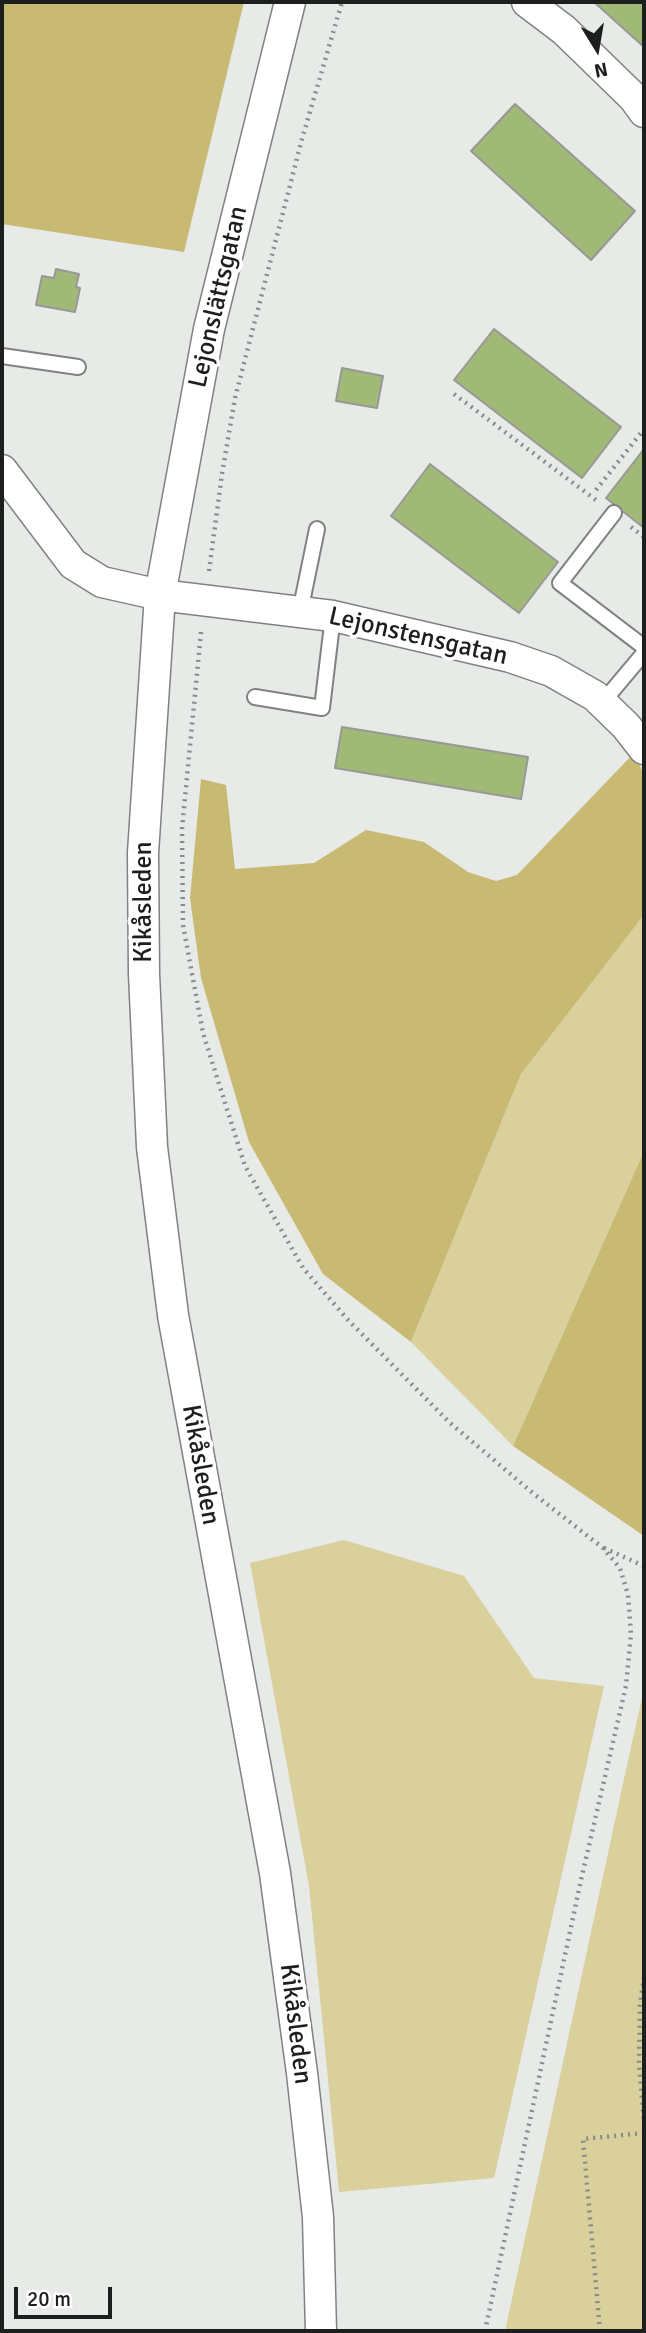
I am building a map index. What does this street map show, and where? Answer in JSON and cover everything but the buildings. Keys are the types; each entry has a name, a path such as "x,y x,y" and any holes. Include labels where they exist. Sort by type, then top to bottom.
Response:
{"street":[{"name":"Lejonslättsgatan","path":"160,594 209,329 290,2"},
{"path":"527,2 564,30 634,98 644,112"},
{"name":"Lejonstensgatan","path":"2,470 73,564 102,582 160,594 333,616 510,657 551,671 595,696 626,726 644,749"},
{"name":"Kikåsleden","path":"160,594 143,853 144,974 152,1147 173,1315 275,1873 318,2217 321,2331"}],"lane":[{"path":"2,356 78,367"},
{"path":"614,513 560,583 644,647"},
{"path":"300,612 317,529"},
{"path":"255,697 321,708 333,616"},
{"path":"602,703 644,653"}],"path":[{"path":"341,2 235,398 205,600 181,829 183,925 203,1033 245,1166 303,1268 349,1321 449,1422 603,1548 620,1569 628,1595 631,1634 625,1686 580,1880 485,2331"},
{"path":"454,394 614,513"},
{"path":"596,490 644,429"},
{"path":"603,1548 644,1566"},
{"path":"644,1977 640,2005 639,2064 644,2122"},
{"path":"600,2331 583,2139 644,2133"}],"shaded area":[{"path":"2,2 244,2 184,252 2,224"},
{"path":"635,752 644,776 644,915 521,1074 411,1342 323,1274 249,1142 201,978 190,898 201,779 226,785 235,869 314,863 366,830 424,842 468,872 496,881 517,875"},
{"path":"644,915 644,1151 513,1446 411,1342 521,1074"},
{"path":"644,1151 644,1536 513,1446"},
{"path":"344,1540 464,1576 534,1678 604,1686 494,2178 339,2192 309,1886 250,1563"},
{"path":"644,1689 644,2331 505,2331 624,1779"}]}
